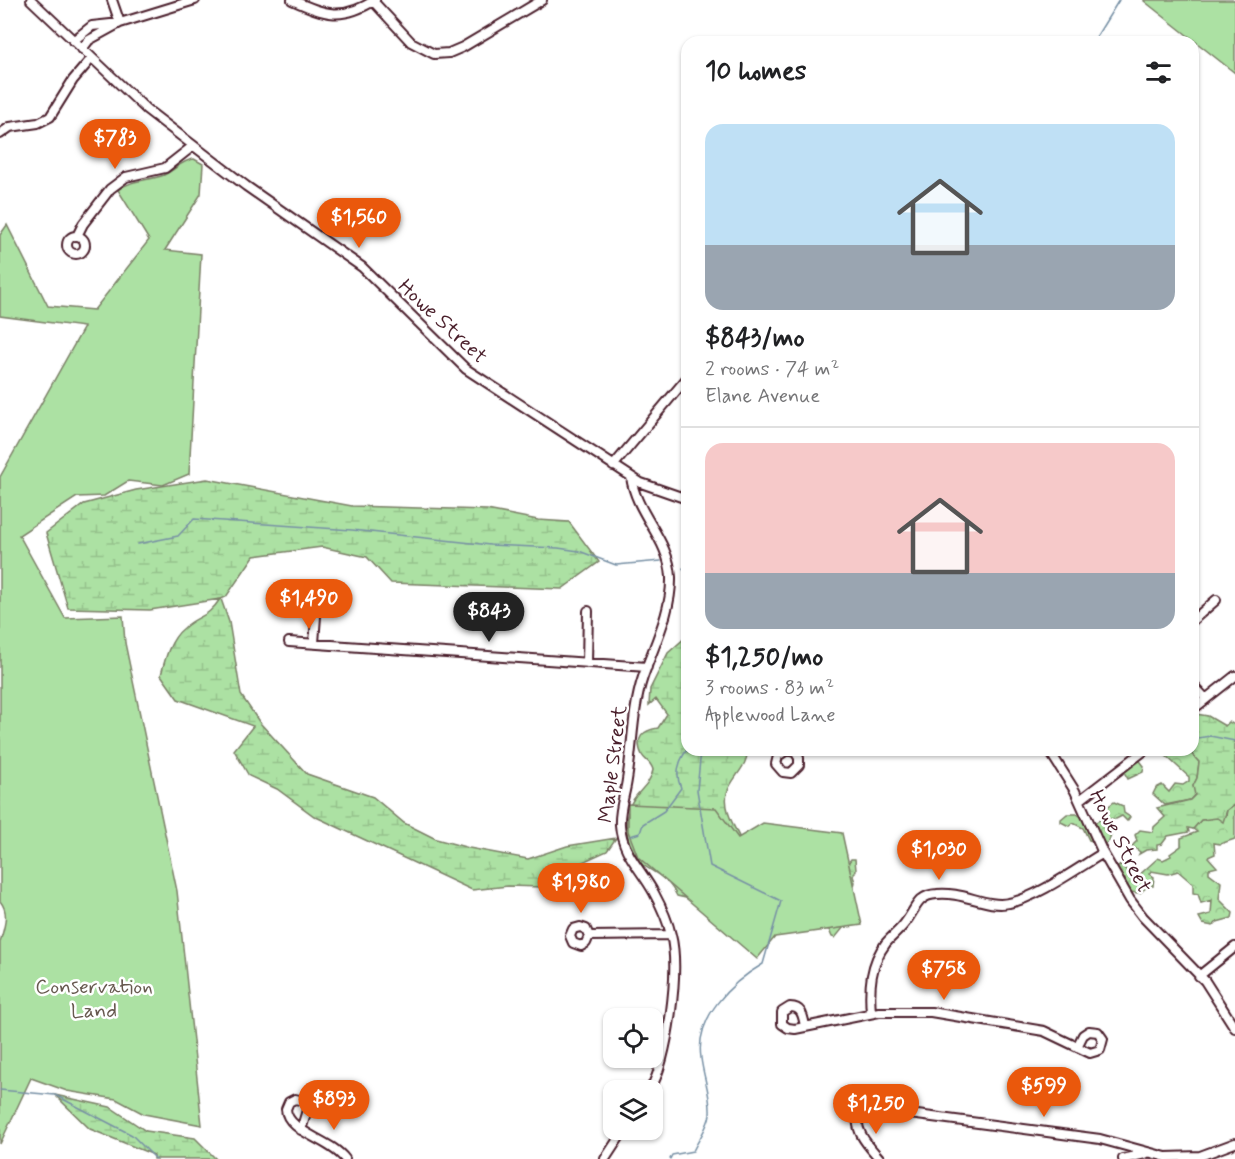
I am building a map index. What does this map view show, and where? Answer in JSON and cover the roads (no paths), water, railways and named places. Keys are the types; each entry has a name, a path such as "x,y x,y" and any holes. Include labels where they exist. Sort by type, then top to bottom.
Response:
{"street":[{"path":"112,0 120,23"},
{"path":"73,41 92,26 120,23 195,0"},
{"path":"291,0 330,14 341,15 354,12 374,1 411,42 434,54 449,53 463,47 542,0"},
{"name":"Howe Street","path":"36,2 91,59 146,109 193,146 362,267 466,369 631,477 681,497"},
{"path":"82,49 89,40 120,23"},
{"path":"0,134 10,127 38,123 50,117 73,80 91,59"},
{"path":"77,236 82,224 110,189 126,177 165,168 193,146"},
{"path":"613,466 681,385"},
{"name":"Maple Street","path":"631,477 633,494 661,543 671,575 665,613 636,705 620,825 626,850 653,892 671,935 674,959 670,1008 660,1063 654,1080"},
{"path":"1199,615 1216,600"},
{"path":"587,663 588,611"},
{"path":"314,643 316,616"},
{"path":"289,642 647,667"},
{"path":"1199,704 1235,676"},
{"path":"1199,692 1206,699"},
{"name":"Howe Street","path":"1053,756 1080,800 1103,854 1143,917 1199,976 1220,1002 1235,1028"},
{"path":"1080,800 1137,756"},
{"path":"871,1013 871,975 878,956 888,941 907,922 921,899 931,894 953,893 996,904 1008,903 1026,897 1103,854"},
{"path":"589,936 671,935"},
{"path":"1199,976 1235,947"},
{"path":"805,1026 871,1013 921,1011 1044,1031 1077,1047"},
{"path":"880,1159 861,1136 856,1120 859,1112 879,1110 1092,1138 1149,1153 1192,1157 1235,1143"},
{"path":"301,1130 328,1143 345,1159"},
{"path":"605,1159 617,1140"},
{"path":"1123,1159 1149,1153"}],"waterway":[{"path":"1097,36 1119,0"},
{"path":"138,544 178,536 194,519 352,530 490,545 558,548 579,551 616,565 661,561"},
{"path":"1199,738 1210,736 1235,741"},
{"path":"630,836 640,833 643,824 664,811 681,788 678,773 683,756"},
{"path":"670,1159 672,1155 693,1151 709,1117 710,1106 701,1058 701,1043 709,1016 727,992 763,964 781,901 710,866 697,790 700,756"},
{"path":"0,1090 55,1095 132,1135 156,1159"}],"park label":[{"name":"Conservation Land","path":"94,998"}]}
